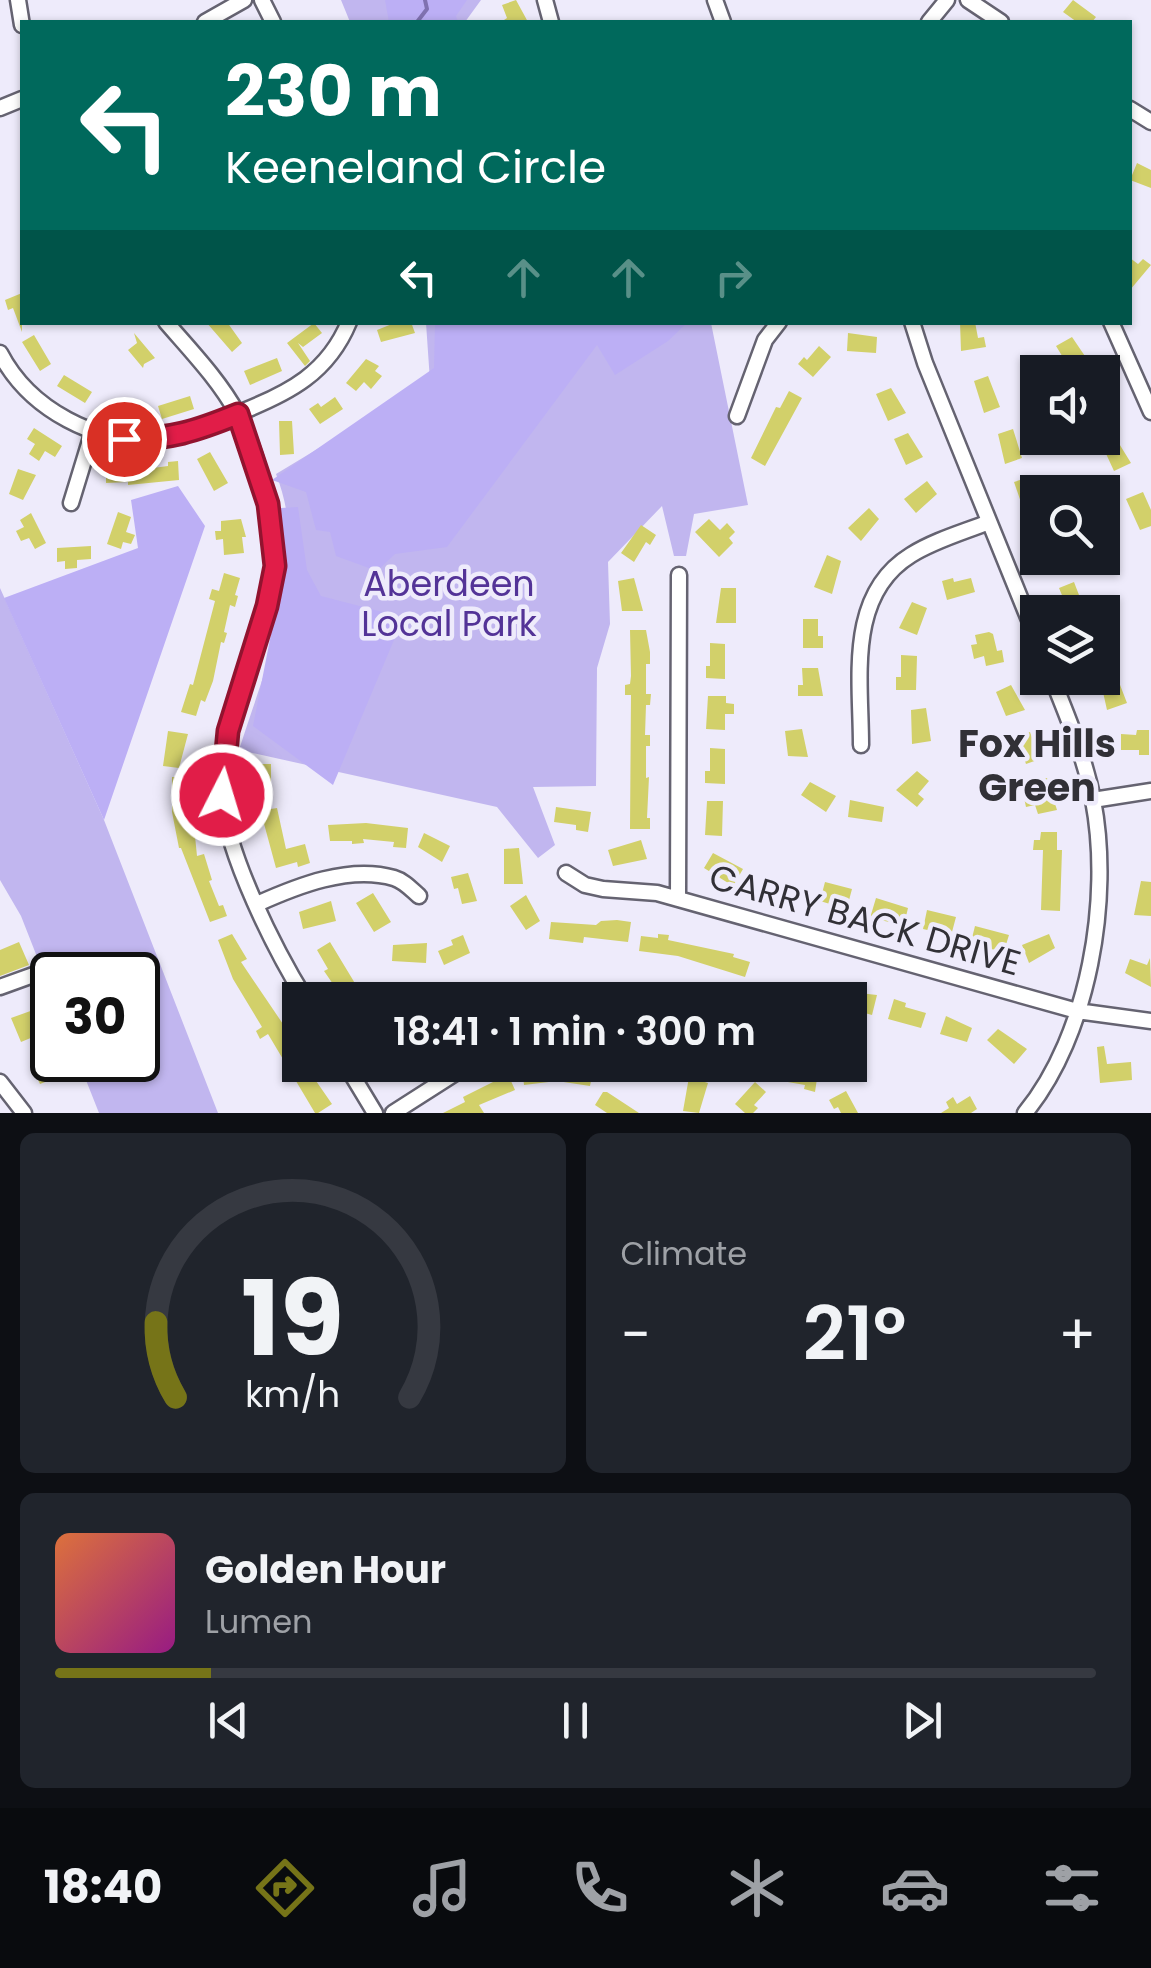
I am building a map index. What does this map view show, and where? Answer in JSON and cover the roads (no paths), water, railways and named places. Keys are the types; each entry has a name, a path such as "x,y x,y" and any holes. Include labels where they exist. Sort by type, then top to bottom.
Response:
{"street":[{"path":"209,20 244,0"},
{"path":"931,20 947,0"},
{"path":"968,0 998,20"},
{"path":"169,325 238,414 268,504 275,566 267,606 228,731 222,795 228,830 270,937 296,982"},
{"path":"0,354 30,394 47,408 93,431 124,439 160,440 194,432 284,395 320,370 348,325"},
{"path":"737,416 764,340 776,325"},
{"path":"913,325 1020,597"},
{"path":"1112,325 1151,412"},
{"path":"71,503 93,431"},
{"path":"861,745 861,633 872,598 886,576 908,557 990,522"},
{"path":"678,899 680,575"},
{"path":"1025,1113 1052,1075 1076,1010 1098,908 1100,858 1093,800 1076,738 1059,695"},
{"path":"1093,800 1151,791"},
{"name":"CARRY BACK DRIVE","path":"566,873 585,885 678,899 1076,1010 1151,1021"},
{"path":"257,904 302,884 359,875 392,877 419,896"},
{"path":"0,987 30,976"},
{"path":"0,1082 24,1113"},
{"path":"357,1082 376,1113"},
{"path":"392,1113 441,1082"}],"waterway":[{"path":"419,20 427,9 425,0"}],"district":[{"name":"Fox Hills Green","path":"1037,766"}],"park label":[{"name":"Aberdeen Local Park","path":"449,604"}]}
